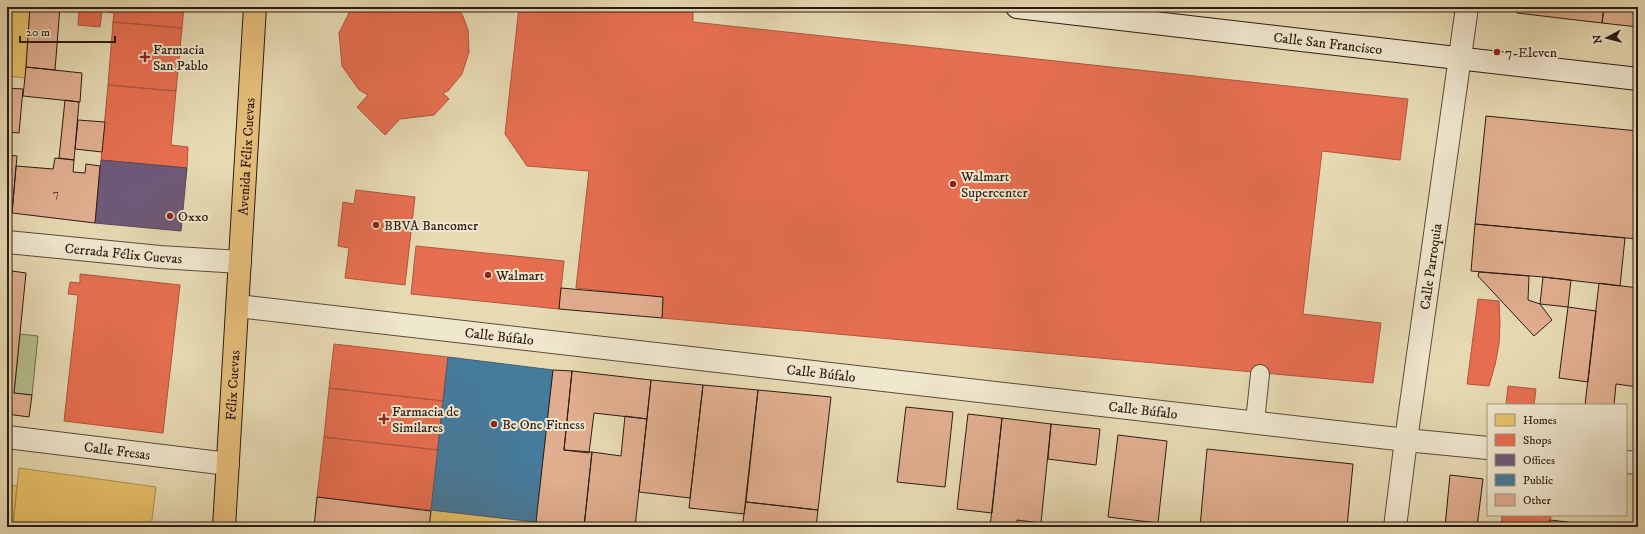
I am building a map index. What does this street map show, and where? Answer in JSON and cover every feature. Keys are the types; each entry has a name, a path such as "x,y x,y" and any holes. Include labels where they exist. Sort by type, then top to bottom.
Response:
{"main road":[{"name":"Avenida Félix Cuevas","path":"238,306 255,7"},
{"name":"Félix Cuevas","path":"228,464 238,306"},
{"path":"224,527 228,464"}],"street":[{"name":"Calle San Francisco","path":"1017,7 1638,80"},
{"name":"Calle Parroquia","path":"1395,527 1467,7"},
{"name":"Cerrada Félix Cuevas","path":"7,242 160,257 240,262"},
{"name":"Calle Búfalo","path":"238,306 1406,440 1487,448"},
{"name":"Calle Fresas","path":"7,437 228,464"},
{"path":"1627,462 1638,463"}],"lane":[{"path":"1255,422 1260,374"}],"green space":[{"path":"20,334 38,336 32,395 14,393"}],"building: Homes":[{"path":"7,7 30,7 25,78 7,76"},
{"path":"7,271 12,271 7,318"},
{"path":"19,468 156,487 151,527 44,527 13,523"},
{"path":"7,485 17,486 13,527 7,527"},
{"path":"431,510 544,523 543,527 429,527"},
{"path":"18,524 21,524 44,527 18,527"}],"building: Shops":[{"path":"79,7 184,7 182,28 113,22 114,13 102,11 100,27 78,25"},
{"path":"352,7 457,7 463,16 468,30 469,52 462,74 448,91 443,93 449,99 434,115 400,119 385,135 357,107 368,95 359,90 342,66 339,33"},
{"name":"Walmart Supercenter","path":"519,7 655,7 693,11 693,22 1408,99 1400,160 1322,151 1303,314 1381,323 1373,383 662,318 663,297 576,288 589,171 527,166 505,134"},
{"name":"Farmacia San Pablo","path":"113,22 182,28 176,91 108,85"},
{"path":"108,85 176,91 171,145 188,147 187,168 101,160"},
{"name":"BBVA Bancomer","path":"356,190 415,197 405,285 345,278 349,248 338,246 343,202 354,204"},
{"name":"Walmart","path":"416,246 564,261 559,309 411,294"},
{"path":"80,274 180,285 163,433 64,421 78,295 68,294 70,282 80,283"},
{"path":"1478,299 1499,301 1499,344 1489,386 1467,384"},
{"path":"334,344 448,357 443,401 329,388"},
{"path":"1508,386 1536,389 1534,404 1506,404"},
{"name":"Farmacia de Similares","path":"329,388 443,401 438,450 324,437"},
{"path":"324,437 438,450 431,510 317,497"},
{"path":"1502,516 1551,516 1550,527 1501,527"}],"building: Offices":[{"path":"101,160 187,168 181,231 95,223"}],"building: Public":[{"name":"Be One Fitness","path":"448,357 553,370 536,522 431,510"}],"building: Other":[{"path":"30,7 60,7 55,70 26,67"},
{"path":"1518,7 1604,7 1602,23 1517,13"},
{"path":"1604,7 1638,7 1638,27 1602,23"},
{"path":"26,67 82,73 80,102 23,96"},
{"path":"7,88 23,89 19,133 7,132"},
{"path":"65,100 79,102 74,160 59,158"},
{"path":"1486,116 1638,131 1638,239 1475,224"},
{"path":"78,120 105,122 102,152 75,149"},
{"path":"7,155 17,156 12,213 7,213"},
{"path":"55,158 74,160 73,172 85,173 86,164 100,166 95,223 12,213 16,166 53,169"},
{"path":"1475,224 1625,238 1620,286 1543,277 1471,271"},
{"path":"12,271 26,273 14,393 32,395 29,417 7,414 7,318"},
{"path":"1479,272 1529,276 1528,300 1540,304 1552,320 1534,336 1478,276"},
{"path":"1543,277 1571,280 1568,307 1540,304"},
{"path":"1599,283 1638,288 1638,387 1616,384 1614,404 1585,404"},
{"path":"561,288 663,297 662,318 559,309"},
{"path":"1568,307 1596,311 1588,382 1559,378"},
{"path":"553,370 572,371 564,450 592,452 584,527 536,522"},
{"path":"572,371 651,380 647,419 594,413 589,453 564,450"},
{"path":"651,380 703,385 690,498 639,492"},
{"path":"703,385 758,390 744,514 689,508"},
{"path":"758,390 831,397 818,510 746,502"},
{"path":"906,407 953,412 945,487 897,482"},
{"path":"968,414 1002,418 992,513 957,509"},
{"path":"625,416 647,419 635,527 584,527 592,452 621,456"},
{"path":"1002,418 1051,424 1041,523 1017,520 1017,527 990,527"},
{"path":"1051,424 1100,429 1096,465 1048,459"},
{"path":"1118,435 1167,441 1158,523 1108,517"},
{"path":"1207,449 1353,464 1347,527 1200,527"},
{"path":"1450,475 1483,479 1477,527 1445,527"},
{"path":"317,497 431,511 429,527 314,527"},
{"path":"746,502 818,510 816,527 742,527"},
{"path":"1550,520 1568,522 1567,527 1550,527"}],"place":[{"name":"7-Eleven","path":"1497,52"},
{"name":"Farmacia San Pablo","path":"145,57"},
{"name":"Walmart Supercenter","path":"953,184"},
{"name":"Oxxo","path":"170,216"},
{"name":"BBVA Bancomer","path":"376,225"},
{"name":"Walmart","path":"488,275"},
{"name":"Farmacia de Similares","path":"384,419"},
{"name":"Be One Fitness","path":"494,424"}]}
